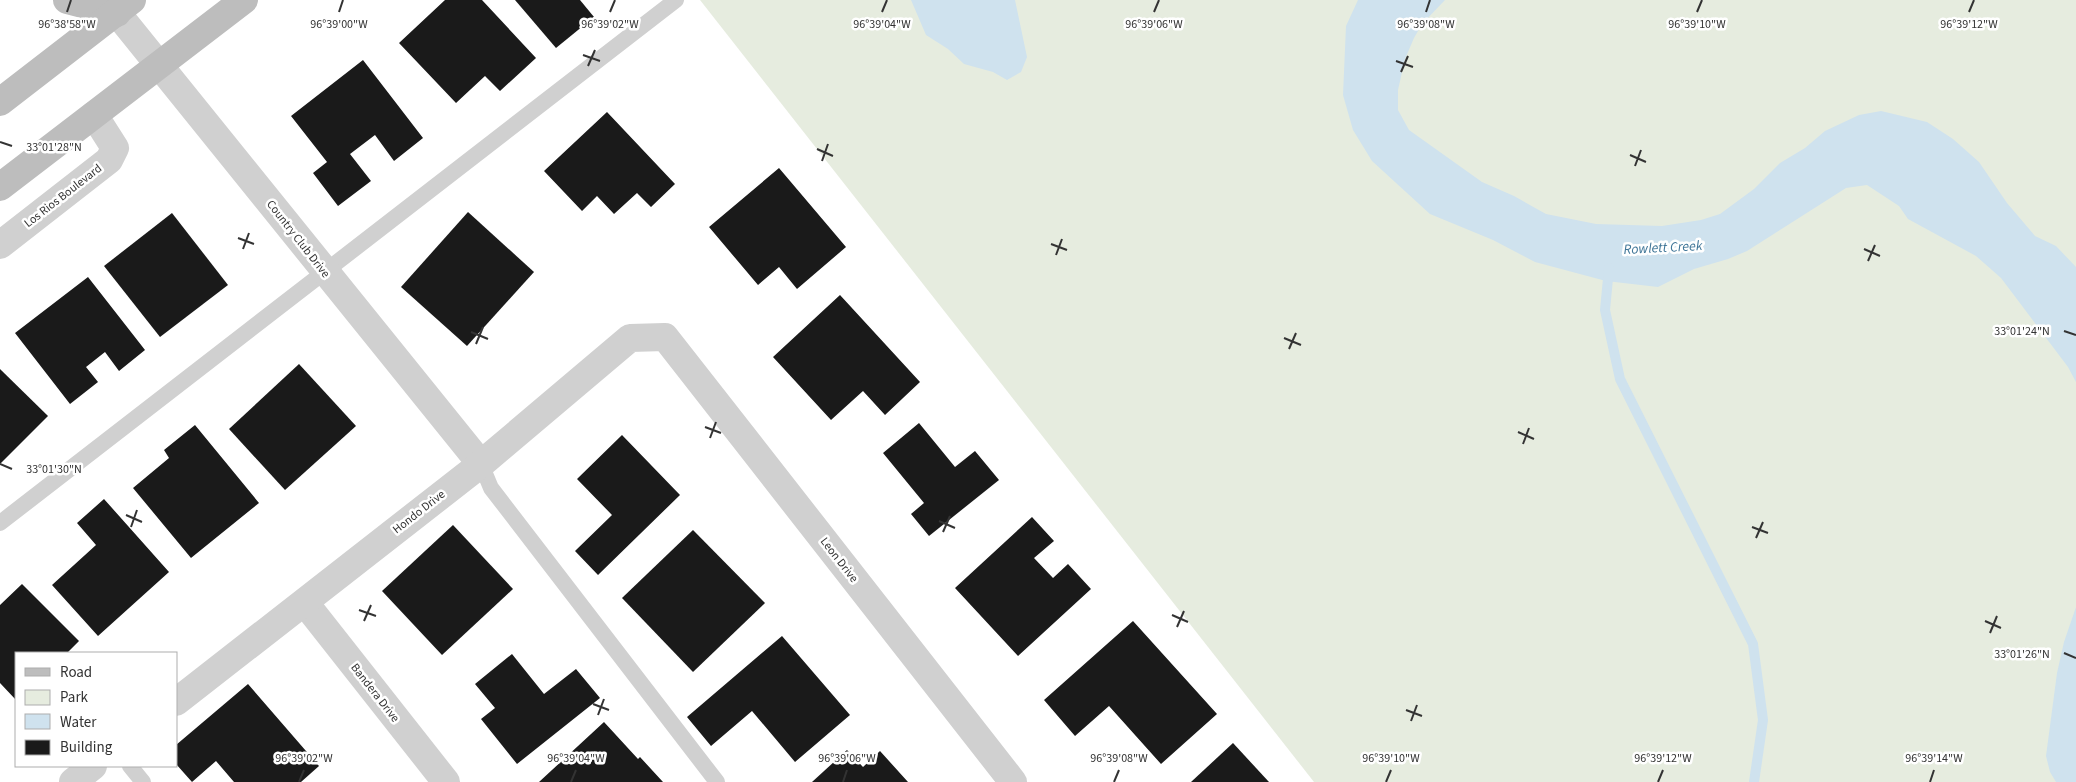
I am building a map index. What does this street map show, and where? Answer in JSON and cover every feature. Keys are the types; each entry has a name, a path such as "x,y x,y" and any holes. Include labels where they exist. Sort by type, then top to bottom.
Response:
{"main road":[{"path":"67,0 122,4"},
{"path":"0,186 244,0"},
{"path":"0,102 122,4"}],"street":[{"name":"Country Club Drive","path":"122,4 160,64 325,273 481,464"},
{"name":"Los Rios Boulevard","path":"0,245 109,160 115,148 94,115"},
{"name":"Hondo Drive","path":"178,700 481,464 630,338 665,338"},
{"name":"Leon Drive","path":"665,338 1013,782"},
{"name":"Bandera Drive","path":"305,603 446,782"},
{"path":"72,782 93,767"}],"lane":[{"path":"0,523 676,0"},
{"path":"481,464 491,488 602,635 717,782"},
{"path":"131,767 143,782"}],"green space":[{"path":"700,0 2076,0 2076,782 1314,782"}],"water":[{"path":"911,0 1015,0 1027,57 1021,72 1007,80 993,72 964,64 948,49 926,35"},
{"name":"Rowlett Creek","path":"1358,0 1445,0 1422,24 1405,59 1398,90 1398,110 1409,130 1482,182 1514,196 1546,214 1596,224 1662,226 1701,220 1720,214 1754,189 1780,163 1805,148 1825,131 1859,115 1881,111 1927,122 1953,139 1979,162 2007,203 2035,236 2056,246 2076,267 2076,382 2068,367 2001,278 1976,256 1908,219 1899,206 1867,185 1846,188 1747,251 1694,269 1658,287 1606,281 1535,262 1493,240 1430,214 1372,161 1353,130 1343,95 1346,26"},
{"path":"2076,607 2076,782 2056,782 2050,772 2046,756 2057,673 2064,642"}],"building":[{"path":"445,0 482,0 536,58 500,91 485,76 456,103 399,43"},
{"path":"515,0 580,0 594,17 556,48"},
{"path":"363,60 423,138 394,161 375,135 350,154 371,181 338,206 313,173 327,162 291,116"},
{"path":"607,112 675,184 651,207 637,193 614,214 597,196 582,211 544,171"},
{"path":"779,168 846,247 797,289 779,267 758,285 709,227"},
{"path":"468,212 534,272 467,346 401,287"},
{"path":"172,213 228,285 160,337 104,266"},
{"path":"88,277 145,350 119,371 105,352 86,367 98,382 70,404 15,333"},
{"path":"840,295 920,382 885,415 863,391 831,420 773,357"},
{"path":"299,364 356,426 285,490 229,429"},
{"path":"0,369 48,416 0,464"},
{"path":"919,423 955,467 975,451 999,480 929,536 911,514 924,503 883,453"},
{"path":"195,425 259,503 191,558 133,488 169,458 164,450"},
{"path":"622,435 680,495 598,575 575,551 612,515 577,479"},
{"path":"104,499 169,572 98,636 52,585 96,545 77,523"},
{"path":"1032,517 1054,541 1034,558 1053,578 1068,564 1091,589 1018,656 955,588"},
{"path":"453,525 513,589 442,655 382,591"},
{"path":"693,530 765,603 693,672 622,598"},
{"path":"22,584 79,641 68,652 15,652 15,699 0,683 0,605"},
{"path":"1133,621 1217,714 1161,764 1109,706 1075,736 1044,700"},
{"path":"782,636 850,715 795,762 752,711 711,746 687,717"},
{"path":"512,654 544,694 576,669 600,698 517,764 481,719 495,708 475,684"},
{"path":"248,684 319,766 301,782 234,782 216,761 192,782 178,766 178,743"},
{"path":"604,722 638,759 640,757 663,782 539,782"},
{"path":"1233,743 1269,782 1191,782"},
{"path":"847,750 863,767 880,751 908,782 812,782"}],"waterway":[{"path":"1609,268 1605,310 1620,379 1753,644 1763,720 1754,782"}]}
